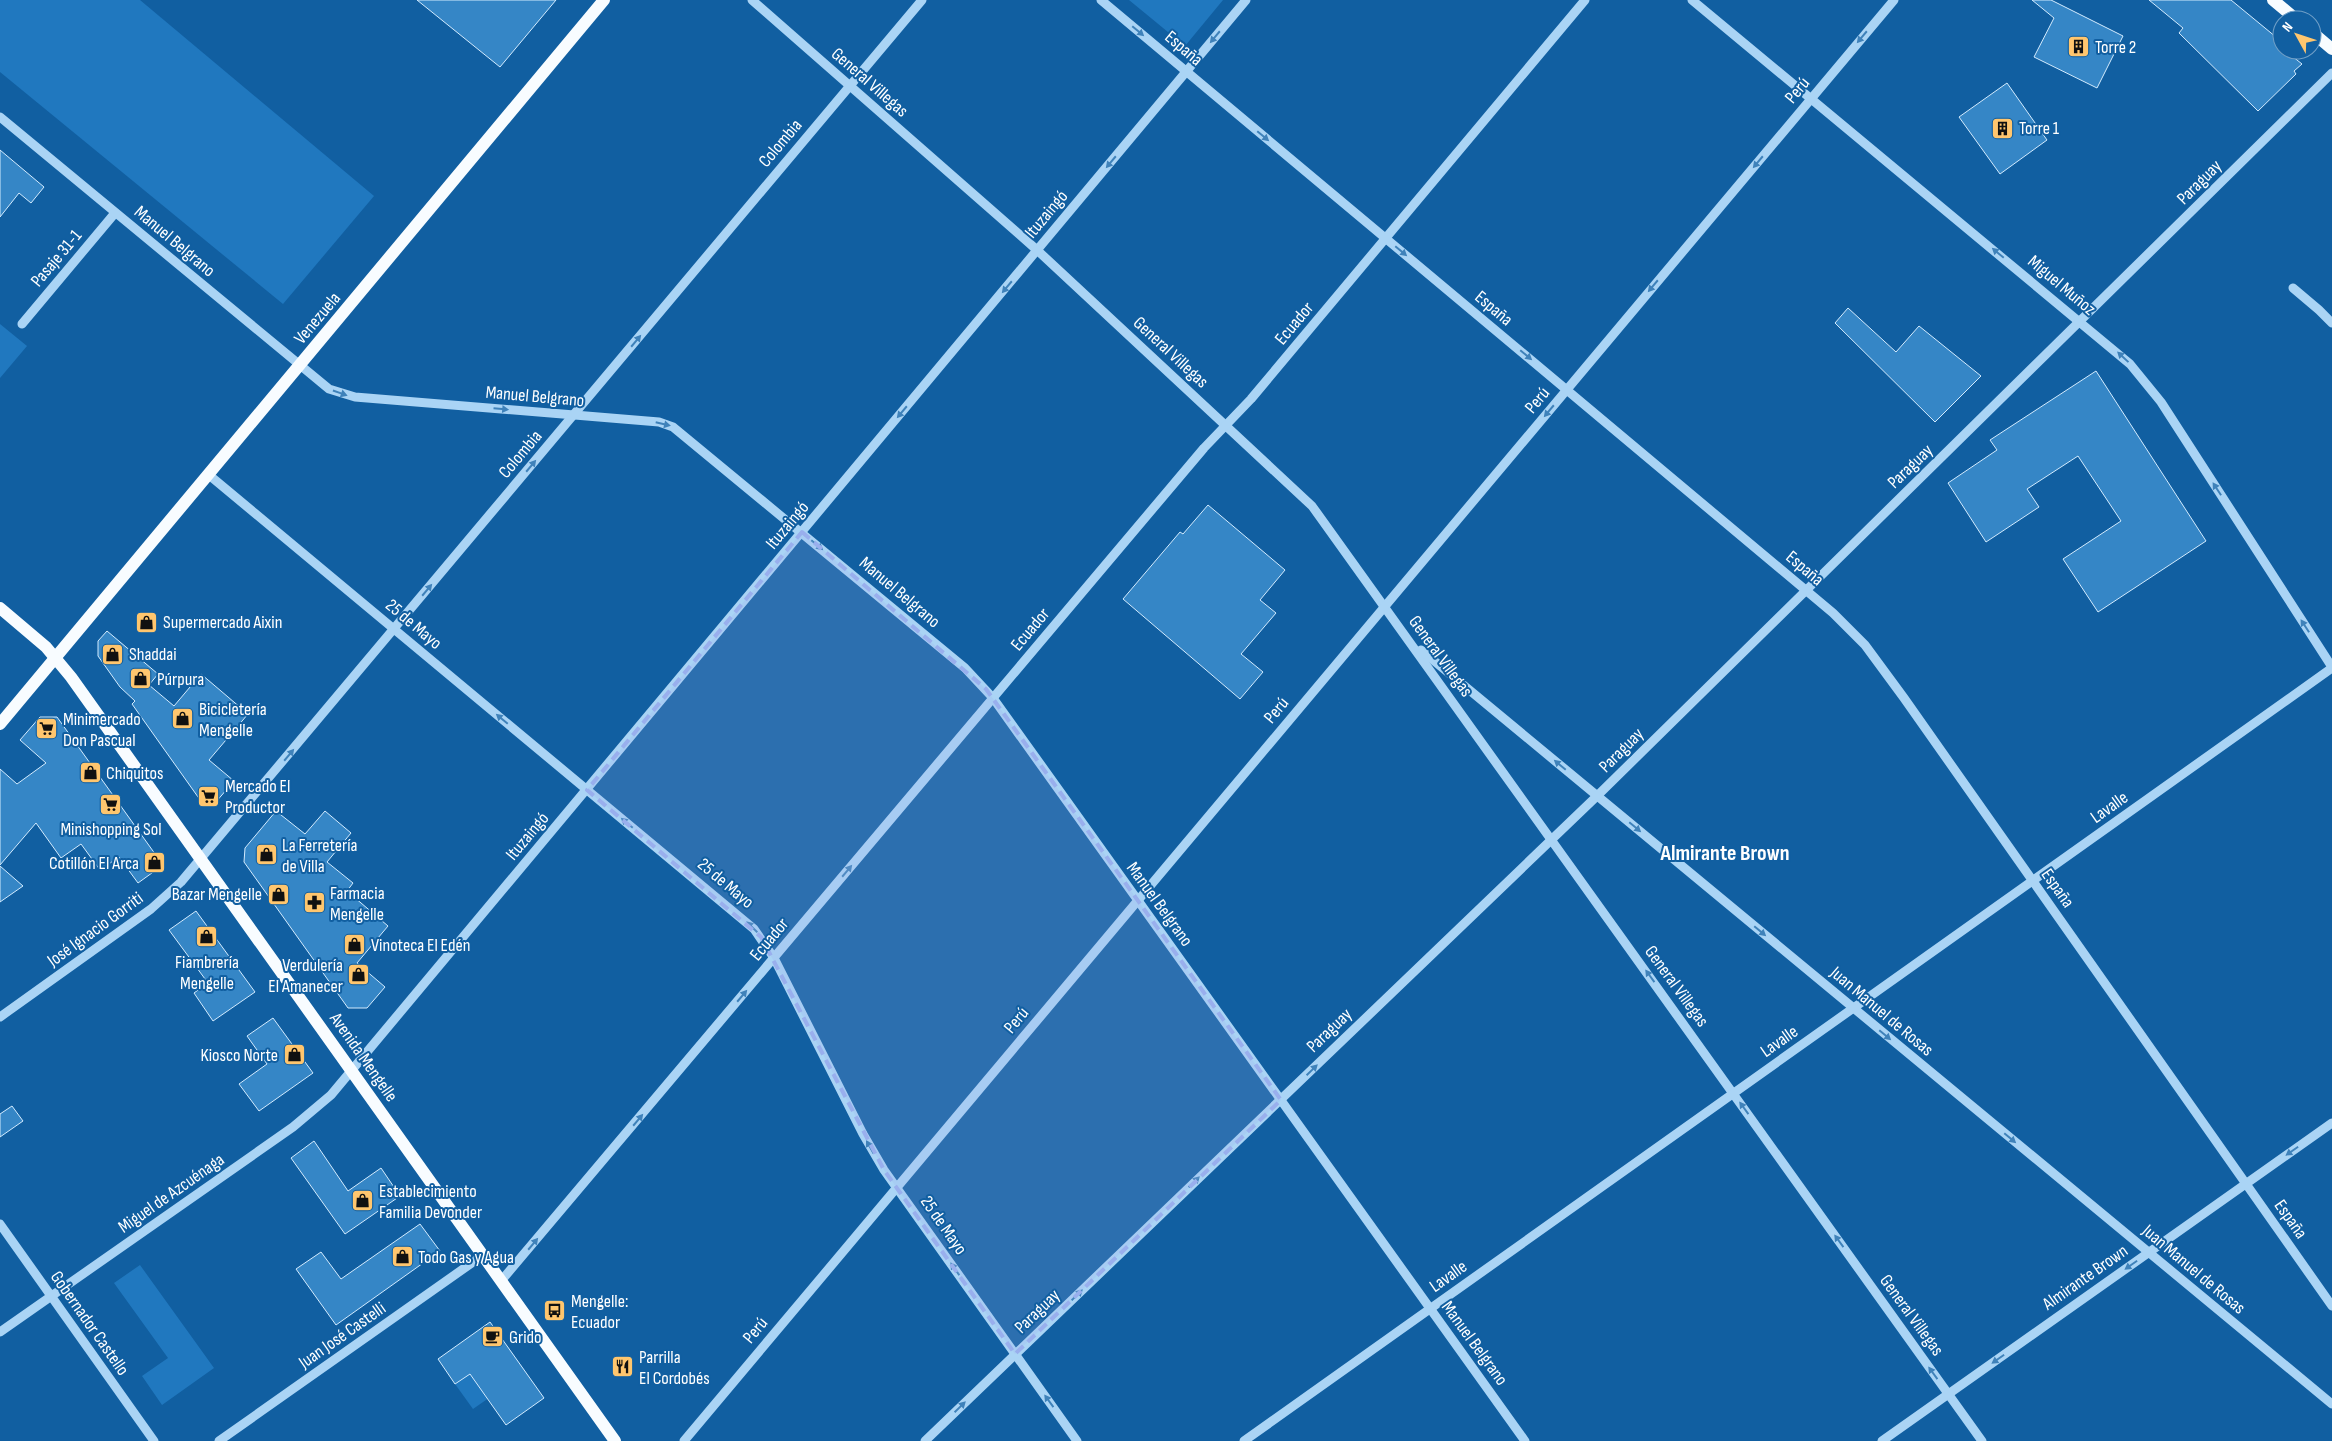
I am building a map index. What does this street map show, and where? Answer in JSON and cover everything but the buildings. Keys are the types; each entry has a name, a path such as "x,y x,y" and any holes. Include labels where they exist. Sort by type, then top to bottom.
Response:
{"main road":[{"name":"Venezuela","path":"0,724 604,0"},
{"path":"2273,0 2285,10"},
{"path":"2322,40 2332,49"},
{"name":"Avenida Mengelle","path":"0,608 34,636 56,658 615,1441"}],"street":[{"name":"General Villegas","path":"752,0 1037,250 1312,506 1982,1441"},
{"name":"Colombia","path":"201,860 922,0"},
{"name":"España","path":"1101,0 1807,590 1844,623 1876,659 2332,1306"},
{"name":"Ituzaingó","path":"352,1071 1246,0"},
{"name":"Ecuador","path":"501,1281 1204,448 1251,399 1584,0"},
{"name":"Miguel Muñoz","path":"1692,0 2130,364 2152,389 2332,667"},
{"name":"Perú","path":"684,1441 1894,0"},
{"name":"Paraguay","path":"925,1441 1598,796 2332,73"},
{"name":"Manuel Belgrano","path":"0,117 329,389 345,396 659,422 673,427 965,668 993,698 1525,1441"},
{"name":"Pasaje 31-1","path":"22,324 115,213"},
{"path":"2293,288 2320,310 2332,323"},
{"name":"25 de Mayo","path":"209,475 747,922 761,937 774,958 863,1134 897,1187 1078,1441"},
{"name":"Juan Manuel de Rosas","path":"1411,642 2332,1404"},
{"name":"Lavalle","path":"1244,1441 2332,667"},
{"name":"José Ignacio Gorriti","path":"0,1017 150,909 181,882 201,860"},
{"name":"Miguel de Azcuénaga","path":"0,1332 307,1117 332,1095 352,1071"},
{"name":"Almirante Brown","path":"1882,1441 2332,1123"},
{"name":"Gobernador Castello","path":"0,1224 154,1441"},
{"name":"Juan José Castelli","path":"219,1441 483,1255"}],"highlighted area":[{"path":"802,532 986,689 1281,1100 1015,1354 884,1170 761,937 587,790"}],"shaded area":[{"path":"0,0 140,0 374,196 283,304 0,72"},
{"path":"1129,0 1223,0 1185,46"},
{"path":"0,324 27,346 0,378"},
{"path":"140,1265 214,1368 162,1405 142,1376 168,1358 114,1283"},
{"path":"508,1347 526,1372 473,1409 455,1384"}],"place":[{"name":"Torre 2","path":"2079,47"},
{"name":"Torre 1","path":"2003,128"},
{"name":"Supermercado Aixin","path":"147,622"},
{"name":"Shaddai","path":"113,654"},
{"name":"Púrpura","path":"141,679"},
{"name":"Bicicletería Mengelle","path":"183,719"},
{"name":"Minimercado Don Pascual","path":"47,729"},
{"name":"Chiquitos","path":"90,773"},
{"name":"Mercado El Productor","path":"209,796"},
{"name":"Minishopping Sol","path":"111,804"},
{"name":"La Ferretería de Villa","path":"266,855"},
{"name":"Cotillón El Arca","path":"155,863"},
{"name":"Bazar Mengelle","path":"278,894"},
{"name":"Farmacia Mengelle","path":"314,903"},
{"name":"Fiambrería Mengelle","path":"207,937"},
{"name":"Vinoteca El Edén","path":"355,945"},
{"name":"Verdulería El Amanecer","path":"359,975"},
{"name":"Kiosco Norte","path":"294,1055"},
{"name":"Establecimiento Familia Devonder","path":"363,1201"},
{"name":"Todo Gas y Agua","path":"402,1257"},
{"name":"Mengelle: Ecuador","path":"555,1311"},
{"name":"Grido","path":"493,1337"},
{"name":"Parrilla El Cordobés","path":"623,1367"}],"district":[{"name":"Almirante Brown","path":"1725,852"}]}
